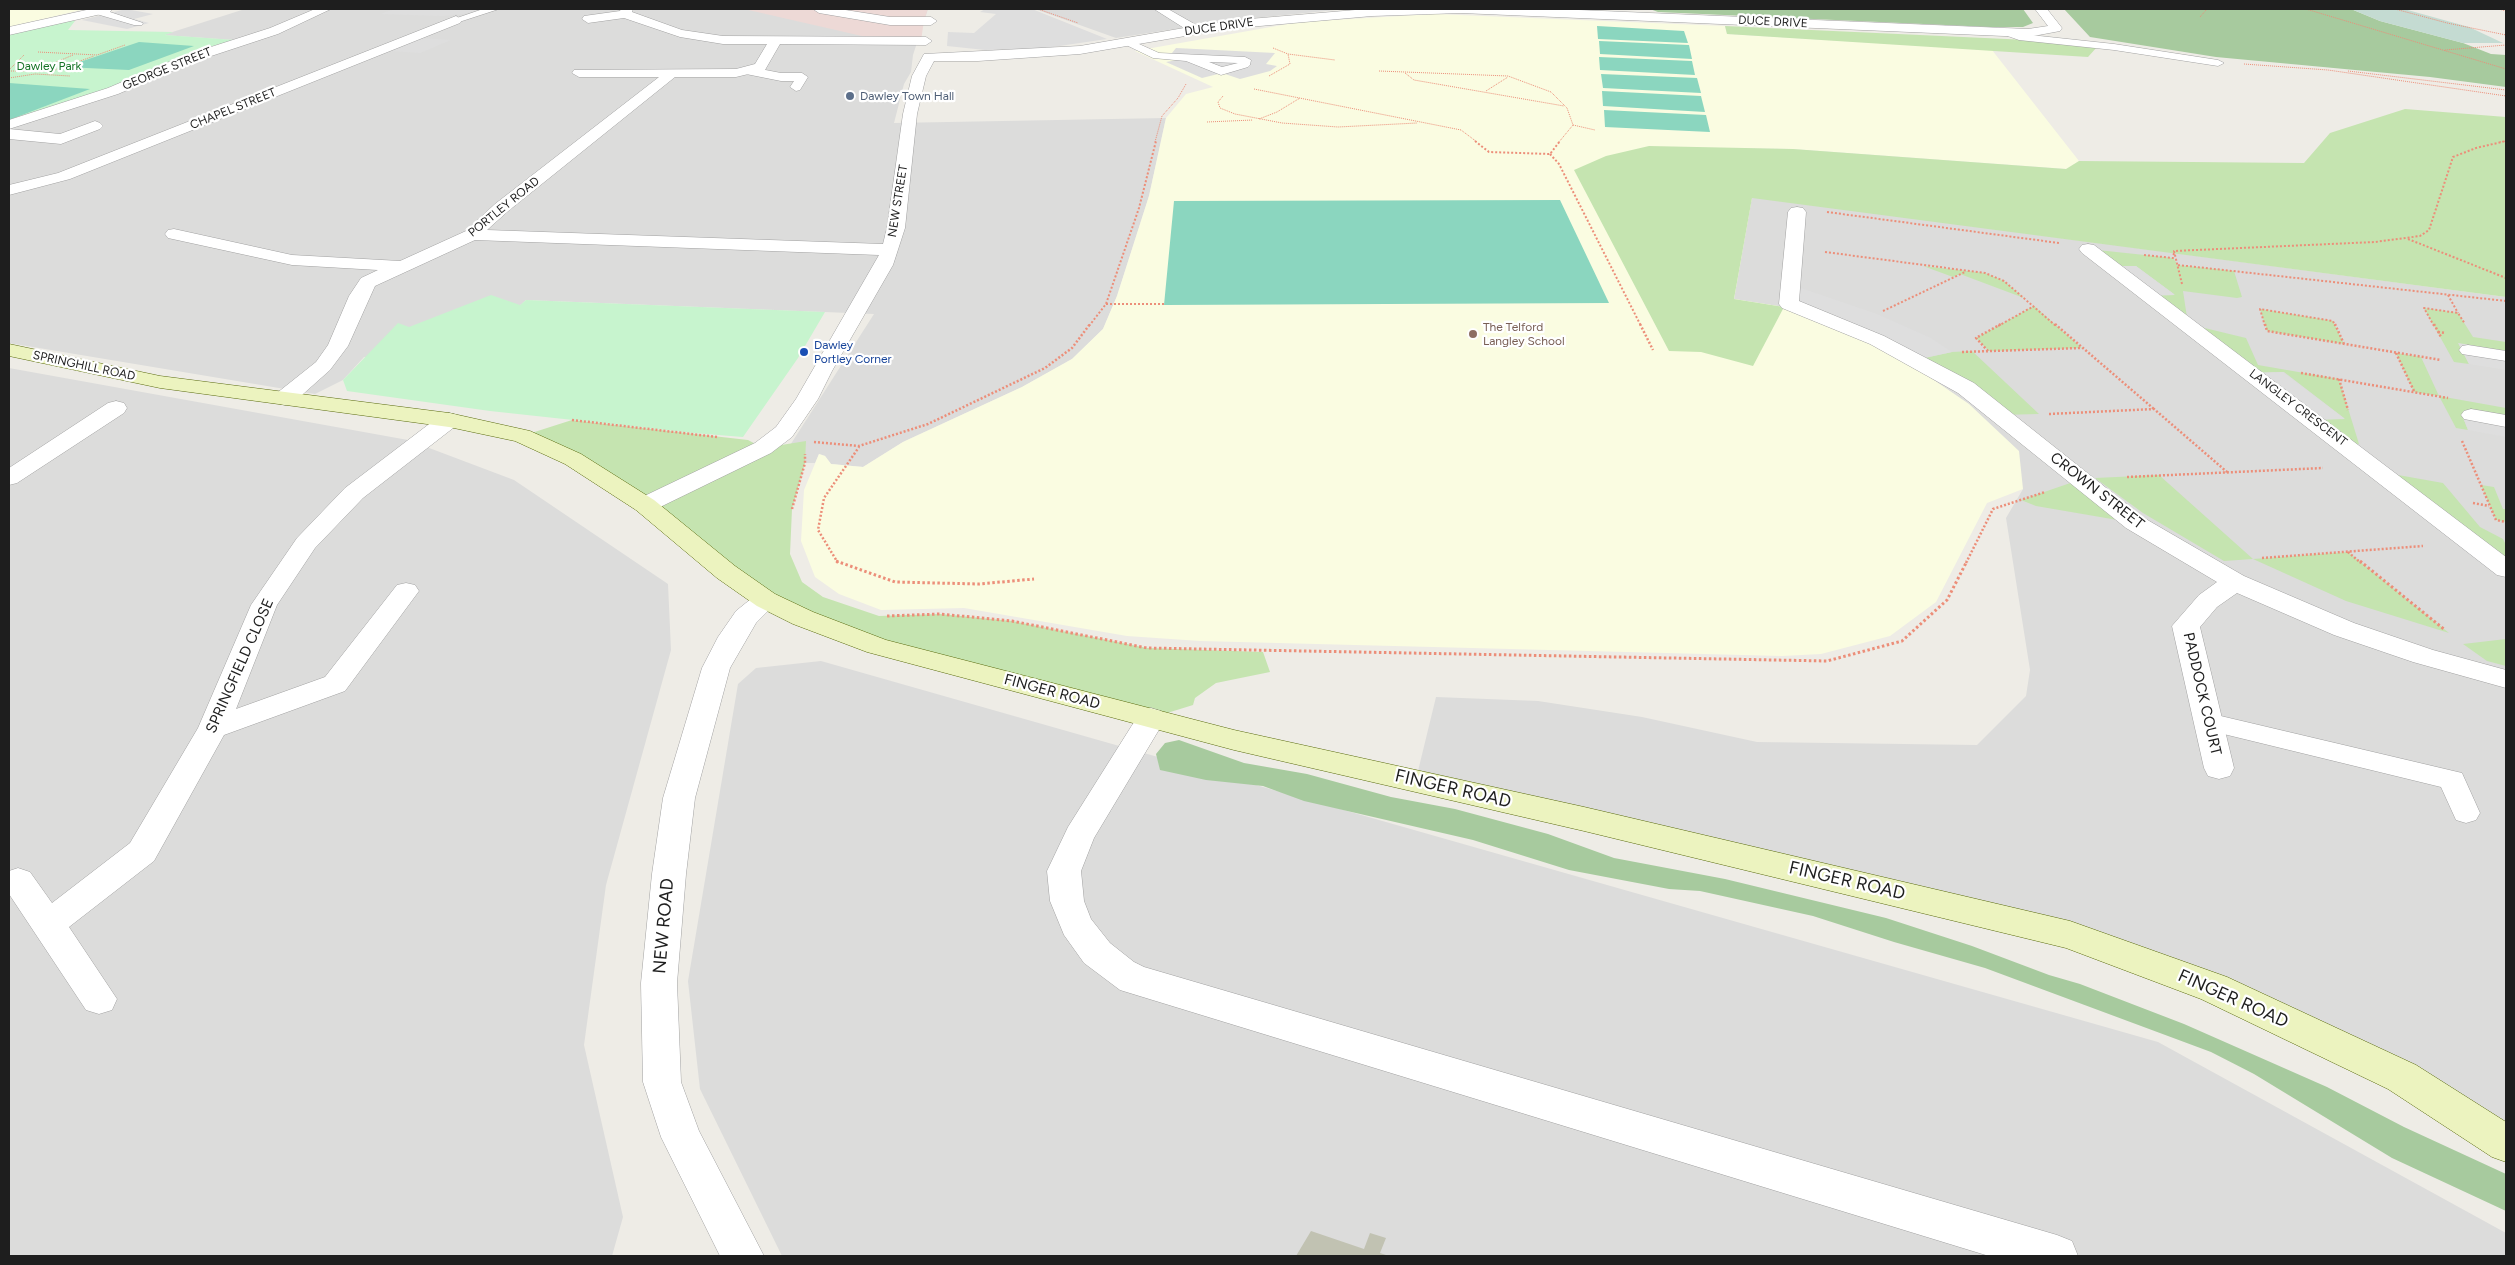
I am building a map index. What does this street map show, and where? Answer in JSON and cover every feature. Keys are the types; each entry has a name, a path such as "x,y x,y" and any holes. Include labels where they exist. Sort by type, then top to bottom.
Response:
{"main road":[{"name":"SPRINGHILL ROAD","path":"9,350 73,366 160,382 450,420 522,436 573,459 645,505"},
{"name":"FINGER ROAD","path":"645,505 726,572 766,600 812,622 877,646 1234,740 1584,819 2070,935 2214,988 2402,1078 2506,1144"}],"street":[{"name":"GEORGE STREET","path":"9,125 113,91 188,58 274,31 324,9"},
{"path":"819,9 890,21 933,15"},
{"path":"1160,9 1196,30"},
{"name":"DUCE DRIVE","path":"626,12 680,33 701,38 1045,54 1196,30 1299,17 1372,12 1461,9 1523,10 2028,33 2056,28 2041,9"},
{"path":"9,30 101,10"},
{"path":"588,19 626,12"},
{"name":"NEW STREET","path":"645,505 763,448 784,432 807,399 821,371 884,265 890,250 896,228 910,114 928,49 933,15"},
{"name":"CHAPEL STREET","path":"9,190 64,176 456,20"},
{"path":"436,28 470,31"},
{"path":"579,73 670,75 750,71 760,67 775,42"},
{"name":"PORTLEY ROAD","path":"285,398 323,366 338,346 359,296 368,282 472,235 501,208 670,75"},
{"path":"9,134 61,139 95,126"},
{"name":"CROWN STREET","path":"1797,212 1789,304 1877,340 1966,388 2135,523 2235,582 2344,629 2423,656 2506,679"},
{"path":"174,234 292,260 401,266"},
{"path":"472,235 890,250"},
{"name":"LANGLEY CRESCENT","path":"2088,249 2374,466 2506,569"},
{"path":"9,478 116,408"},
{"name":"SPRINGFIELD CLOSE","path":"47,924 142,852 213,728 264,606 306,543 354,493 450,420"},
{"name":"PADDOCK COURT","path":"2219,768 2186,626 2208,601 2235,582"},
{"path":"213,728 335,684 406,592"},
{"name":"NEW ROAD","path":"737,1254 681,1137 662,1082 659,983 669,874 679,798 716,668 732,637 746,617 766,600"},
{"path":"1151,718 1079,836 1064,870 1067,901 1076,925 1103,959 1121,972 1133,979 2057,1256"},
{"path":"13,881 47,924 99,999"}],"lane":[{"path":"456,20 494,9"},
{"path":"101,10 138,23"},
{"path":"2006,32 2020,37 2218,63"},
{"path":"1128,42 1157,56 1187,57"},
{"path":"750,71 781,77 802,77 796,87"},
{"path":"2468,350 2506,356"},
{"path":"2470,415 2506,421"},
{"path":"2208,722 2452,780 2466,813"}],"path":[{"path":"2200,17 2207,9"},
{"path":"2306,9 2337,20 2506,69"},
{"path":"2395,9 2447,23 2506,35"},
{"path":"2499,9 2506,10"},
{"path":"9,70 52,71 125,45"},
{"path":"2442,50 2506,45"},
{"path":"37,52 97,55"},
{"path":"35,71 76,54"},
{"path":"1265,78 1290,64 1288,54"},
{"path":"2218,63 2387,75 2506,90"},
{"path":"2328,70 2506,96"},
{"path":"1379,71 1508,76 1551,92 1565,106 1573,126"},
{"path":"1404,73 1414,80 1565,106"},
{"path":"9,78 35,74 74,76"},
{"path":"1485,92 1508,76"},
{"path":"813,442 859,446 928,424 1009,387 1045,368 1072,348 1106,304 1138,208 1162,116 1186,86 1186,80"},
{"path":"1257,83 1249,87 1461,130 1489,152 1550,154 1559,164 1653,350"},
{"path":"1226,94 1220,98 1220,108 1235,114 1258,119 1308,126 1423,123"},
{"path":"1207,122 1258,119 1278,112 1300,98"},
{"path":"1573,126 1595,130"},
{"path":"1550,154 1573,126"},
{"path":"2174,251 2408,239 2429,230 2443,182 2453,157 2476,148 2506,140"},
{"path":"1797,212 1823,212 2016,236 2088,249 2173,258 2174,251"},
{"path":"2408,239 2506,278"},
{"path":"1793,248 1985,273 2004,280 2228,473"},
{"path":"2174,251 2188,324"},
{"path":"2178,265 2506,301"},
{"path":"1877,314 1966,272"},
{"path":"2448,295 2468,329"},
{"path":"1106,304 1165,304"},
{"path":"1989,351 1976,338 2034,306"},
{"path":"2442,340 2424,308 2458,313"},
{"path":"2344,344 2333,320 2260,309 2267,332 2446,361"},
{"path":"2438,332 2447,334"},
{"path":"1959,352 2082,348"},
{"path":"2396,353 2414,392"},
{"path":"2239,364 2448,398"},
{"path":"2439,396 2442,402"},
{"path":"2048,414 2154,409"},
{"path":"572,420 720,437"},
{"path":"2459,436 2496,520 2506,522"},
{"path":"859,446 824,498 818,530 836,562 894,582 979,584 1034,579"},
{"path":"792,509 805,463 806,448"},
{"path":"879,616 940,614 1012,622 1147,648 1827,661 1902,641 1946,600 1993,509 2079,480 2374,466"},
{"path":"2253,559 2473,542"},
{"path":"2348,552 2449,633"}],"shaded area":[{"path":"9,9 85,9 9,27"},
{"path":"126,9 153,14 134,19 149,23 127,29 82,20"},
{"path":"245,9 928,9 913,55 911,72 904,84 894,123 1166,118 1149,196 1117,296 1103,329 1072,359 1022,387 903,442 863,467 831,464 825,456 819,454 815,463 799,463 787,450 874,314 526,300 452,367 364,357 343,380 315,394 9,343 9,194 16,190 9,184 9,127 116,91 202,59 234,40 163,35"},
{"path":"394,9 481,9 464,14 441,16 381,14"},
{"path":"744,9 928,9 924,20 921,41 875,39"},
{"path":"985,9 1032,9 1107,39 1039,49 985,50 947,46 948,32 974,33 996,14 980,12"},
{"path":"1035,9 1346,9 1234,20 1116,38"},
{"path":"2351,9 2404,9 2469,27 2503,43 2463,43 2380,21"},
{"name":"The Telford Langley School","path":"1435,14 1725,26 1727,34 1992,50 2079,161 2067,169 1793,149 1729,148 1752,197 1734,299 1784,307 1863,340 1912,365 1969,404 2019,451 2023,489 1987,503 1936,602 1890,636 1821,654 1782,656 1200,641 1127,636 964,608 881,610 839,594 815,577 801,541 804,490 819,454 825,456 831,464 863,467 903,442 1022,387 1072,359 1103,329 1117,296 1149,196 1166,118 1186,94 1213,87 1135,51 1299,22"},
{"path":"422,38 451,40 420,53 390,51"},
{"path":"1176,48 1275,53 1266,64 1277,66 1270,71 1240,79 1222,73 1202,78 1166,62 1177,60 1172,53"},
{"path":"1752,197 2506,297 2506,1136 2402,1077 2070,935 1418,771 1436,697 1538,701 1642,717 1757,742 1977,745 2026,696 2030,670 2006,518 2023,489 1784,307 1734,299"},
{"path":"2111,266 2136,266 2175,295 2150,296"},
{"path":"1789,284 1877,314 1931,338 1952,352 1915,360 1789,304"},
{"path":"2458,343 2506,351 2506,370 2469,364"},
{"path":"9,368 408,440 514,480 668,584 671,650 606,885 584,1045 623,1217 612,1256 9,1256"},
{"path":"2283,372 2345,419 2314,420 2251,373"},
{"path":"2462,415 2506,421 2506,437 2468,430"},
{"path":"821,661 2158,1042 2506,1233 2506,1256 782,1256 700,1089 688,981 738,684 756,668"},
{"path":"1311,1231 1364,1249 1370,1233 1386,1238 1380,1253 1389,1256 1296,1256"}],"green space":[{"path":"1650,9 2023,9 2033,23 2023,27 1990,27 1658,12"},
{"path":"2064,9 2351,9 2380,21 2463,43 2491,54 2506,55 2506,87 2430,77 2216,57 2090,37"},
{"name":"Dawley Park","path":"69,19 75,21 68,30 173,32 165,35 235,40 209,47 106,90 9,123 9,32"},
{"path":"1597,26 1684,31 1688,43 1598,39"},
{"path":"1725,26 2028,40 2097,47 2088,57 1727,34"},
{"path":"1599,41 1689,45 1692,59 1600,54"},
{"path":"139,42 194,46 129,70 65,67"},
{"path":"1599,57 1692,61 1695,75 1600,70"},
{"path":"1601,74 1697,78 1701,93 1603,88"},
{"path":"9,83 90,89 9,120"},
{"path":"1602,91 1701,96 1705,112 1603,106"},
{"path":"2405,109 2506,117 2506,297 1752,198 1734,299 1784,307 1753,366 1701,352 1669,351 1574,170 1606,156 1649,146 1793,149 2066,169 2079,161 2304,163 2330,133"},
{"path":"1604,110 1706,115 1710,132 1605,127"},
{"path":"1560,200 1609,303 1164,305 1174,201"},
{"path":"2088,249 2173,258 2178,265 2234,271 2242,297 2237,298 2183,291 2188,324 2246,338 2258,365 2339,379 2359,444 2348,446 2314,420 2344,418 2284,372 2251,373 2150,296 2174,294 2136,266 2111,266"},
{"path":"1923,266 1985,273 2004,281 2024,298 1960,274 1953,277"},
{"path":"491,295 520,305 526,300 825,312 798,358 743,437 490,411 347,391 343,380 398,323 409,327"},
{"path":"2034,306 2082,348 1989,351 1976,338"},
{"path":"2424,308 2458,313 2473,337 2506,342 2506,351 2459,344 2469,364 2454,362"},
{"path":"2260,309 2333,321 2344,344 2267,331"},
{"path":"1972,351 2039,414 2000,415 1915,360 1952,352"},
{"path":"2396,353 2421,357 2439,396 2414,392"},
{"path":"2439,396 2506,408 2506,421 2462,415 2468,430 2456,428"},
{"path":"572,420 748,440 763,448 806,441 805,463 792,509 790,554 802,582 823,597 879,616 940,614 1012,621 1147,648 1263,652 1270,672 1216,683 1195,698 1193,705 1151,718 803,618 645,505 522,436"},
{"path":"2159,475 2253,559 2224,561 2143,513 2095,478"},
{"path":"2387,475 2398,475 2443,483 2480,527 2503,539 2506,545 2506,569"},
{"path":"2079,480 2135,523 2036,506 2021,500"},
{"path":"2481,485 2494,487 2503,509 2506,509 2506,522 2496,520"},
{"path":"2348,552 2449,633 2346,601 2253,559"},
{"path":"2506,639 2506,666 2487,661 2463,644"},
{"path":"1179,740 1244,763 1307,774 1391,797 1455,809 1548,834 1614,858 1725,879 1886,918 2080,984 2184,1024 2327,1087 2404,1127 2506,1174 2506,1211 2392,1158 2254,1074 2211,1052 1985,968 1813,916 1700,891 1669,889 1569,870 1473,840 1304,801 1263,786 1206,780 1160,770 1156,754 1165,743"}],"place":[{"name":"Dawley Town Hall","path":"850,96"},
{"name":"The Telford Langley School","path":"1473,334"},
{"name":"Dawley Portley Corner","path":"804,352"}]}
